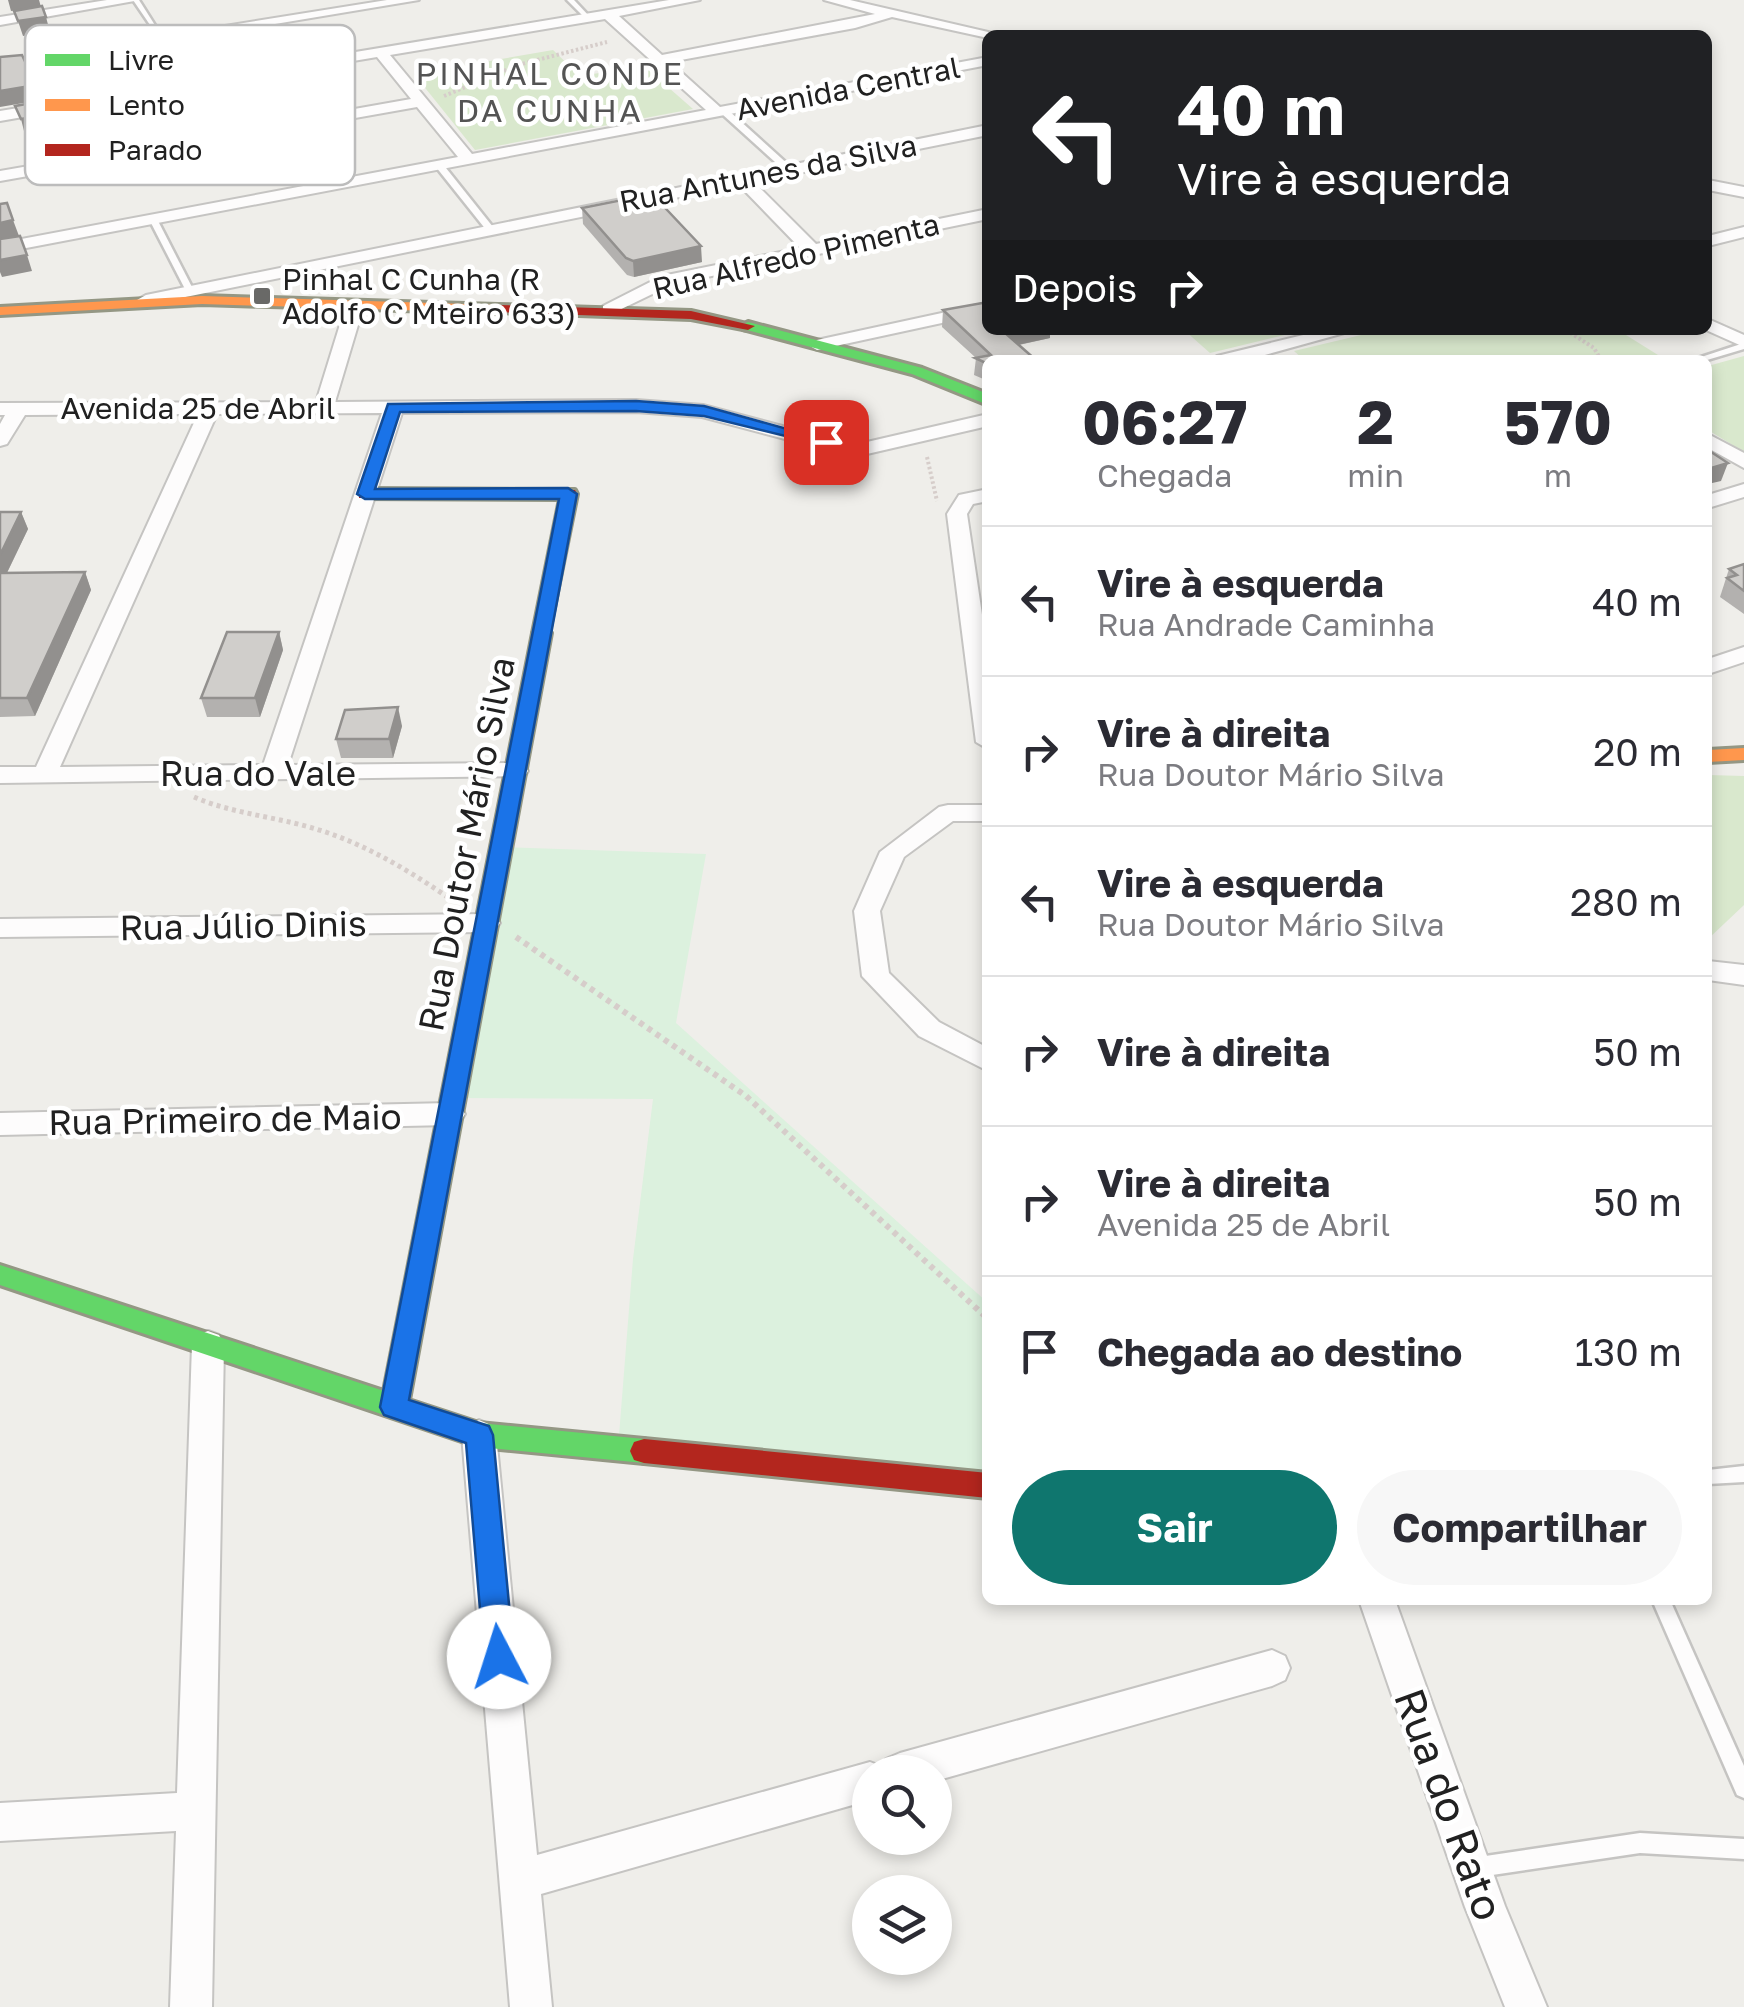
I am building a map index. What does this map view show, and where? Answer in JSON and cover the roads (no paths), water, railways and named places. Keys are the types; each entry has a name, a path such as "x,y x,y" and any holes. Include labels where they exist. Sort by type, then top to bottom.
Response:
{"street":[{"path":"0,21 60,6 134,0"},
{"path":"254,25 412,0"},
{"path":"355,56 692,0"},
{"path":"830,0 982,32"},
{"path":"658,60 855,24 892,13"},
{"path":"607,14 722,112"},
{"path":"380,52 468,159"},
{"path":"0,66 25,62"},
{"name":"Avenida Central","path":"355,181 982,63"},
{"path":"355,114 421,103"},
{"path":"0,116 25,112"},
{"name":"Rua Antunes da Silva","path":"138,302 982,131"},
{"path":"0,176 25,172"},
{"path":"741,178 811,249"},
{"name":"Avenida Central","path":"0,248 333,185"},
{"path":"1712,186 1744,192"},
{"name":"Rua Alfredo Pimenta","path":"609,310 668,280 982,215"},
{"path":"1712,240 1744,232"},
{"path":"0,312 202,300 609,310 713,318 917,371 982,398"},
{"path":"324,408 356,305"},
{"path":"817,345 982,309"},
{"path":"1712,326 1744,344"},
{"path":"1244,355 1326,335"},
{"name":"Avenida 25 de Abril","path":"10,408 636,406 704,411 800,437 867,448 982,422"},
{"path":"274,773 394,407"},
{"path":"0,440 10,408"},
{"path":"45,774 210,408"},
{"path":"1712,442 1744,462"},
{"path":"1712,501 1744,490"},
{"name":"Rua Doutor Mário Silva","path":"365,494 568,494 394,1407"},
{"path":"982,496 966,499 958,507 982,699"},
{"path":"962,554 981,535"},
{"path":"1712,666 1744,654"},
{"path":"1712,756 1744,754"},
{"name":"Rua do Vale","path":"0,774 516,770"},
{"path":"982,814 948,814 892,852 867,911 876,976 929,1029 982,1058"},
{"name":"Rua Júlio Dinis","path":"0,928 487,923"},
{"path":"1712,971 1744,974"},
{"name":"Rua Primeiro de Maio","path":"0,1124 450,1114"},
{"path":"0,1275 479,1435 982,1485"},
{"path":"190,2007 208,1345"},
{"path":"479,1435 531,2007"},
{"name":"Rua do Rato","path":"1379,1605 1470,1868 1526,2007"},
{"path":"952,1757 1272,1668"},
{"path":"519,1880 852,1786"},
{"path":"0,1822 196,1811"}],"lane":[{"path":"134,0 152,25"},
{"path":"570,0 587,17"},
{"path":"722,112 788,168"},
{"path":"439,165 490,230"},
{"path":"154,219 190,291"},
{"path":"1712,355 1744,344"},
{"path":"1712,1477 1744,1474"},
{"path":"1664,1605 1744,1788"},
{"path":"1470,1868 1640,1843 1744,1849"}],"place":[{"name":"Pinhal C Cunha (R Adolfo C Mteiro 633)","path":"262,296"}],"district":[{"name":"PINHAL CONDE DA CUNHA","path":"550,92"}]}
